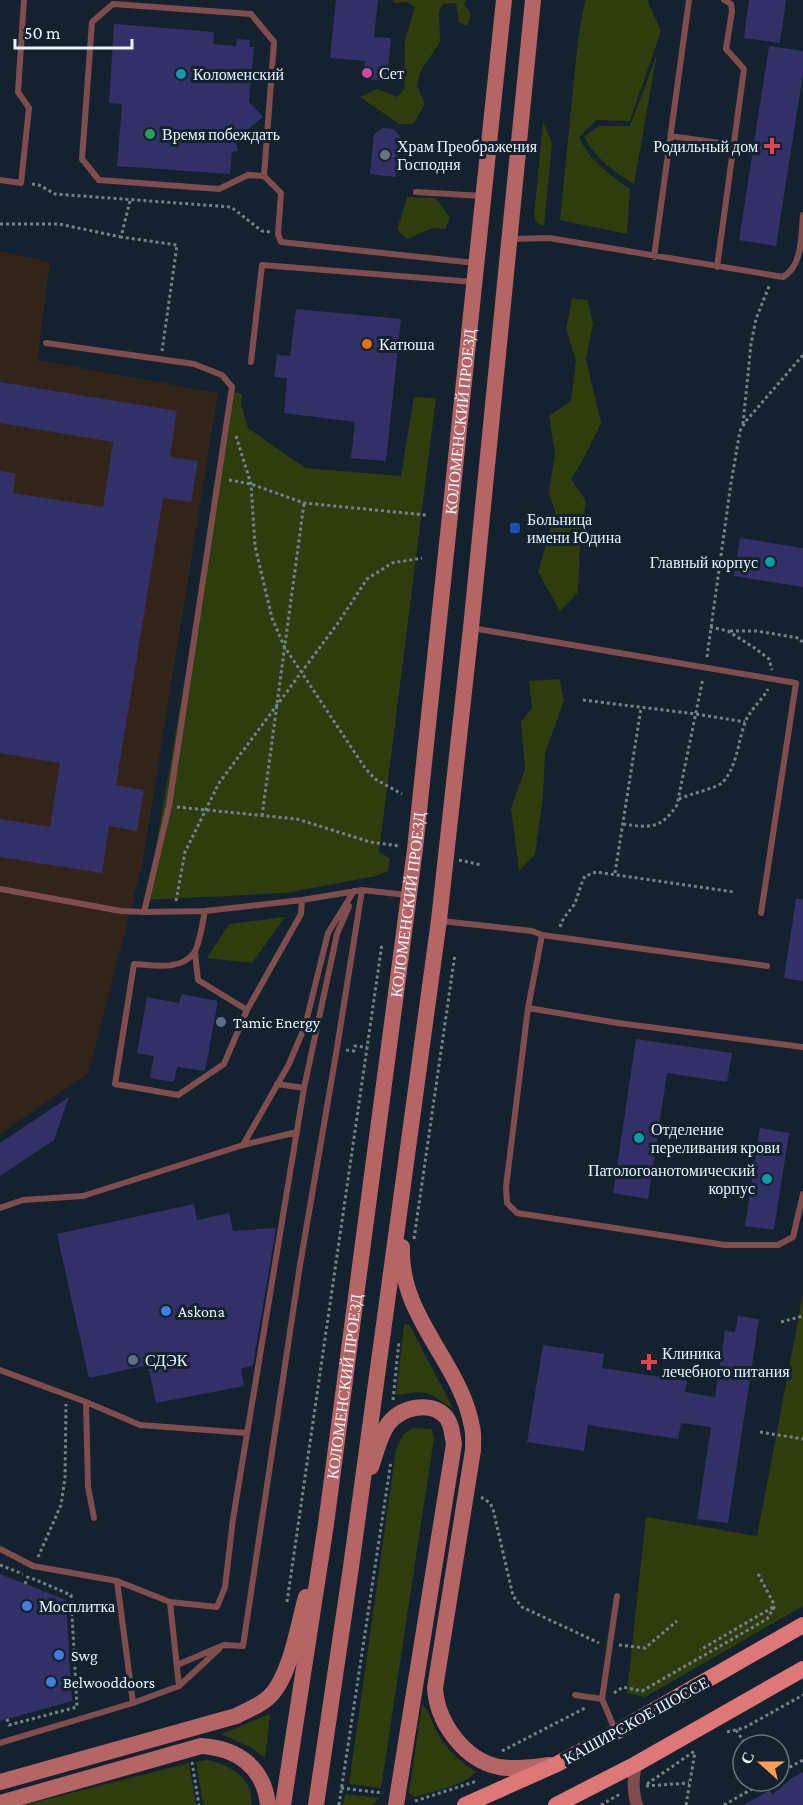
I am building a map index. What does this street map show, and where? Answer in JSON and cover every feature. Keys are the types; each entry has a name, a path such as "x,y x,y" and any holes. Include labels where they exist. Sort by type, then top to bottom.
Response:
{"main road":[{"name":"КОЛОМЕНСКИЙ ПРОЕЗД","path":"283,1805 326,1524 410,895 504,0"},
{"path":"513,0 518,3 526,0"},
{"name":"КОЛОМЕНСКИЙ ПРОЕЗД","path":"316,1805 362,1490 439,920 471,628 533,0"},
{"path":"500,47 514,43 528,50"},
{"path":"405,1167 401,1262 405,1283 420,1318 464,1400 472,1427 473,1450 435,1688 438,1711 462,1746 492,1765 525,1768 557,1764"},
{"path":"362,1490 388,1425 398,1414 415,1407 433,1409 446,1417 452,1428 454,1444 390,1799"},
{"path":"0,1782 236,1716 267,1700 284,1677 326,1524"},
{"name":"КАШИРСКОЕ ШОССЕ","path":"465,1805 557,1764 803,1625"},
{"path":"562,1803 636,1764 803,1669"},
{"path":"0,1803 201,1746 218,1747 242,1757 255,1770 267,1796 268,1805"}],"street":[{"path":"636,1764 633,1777 634,1795 638,1805"}],"lane":[{"path":"0,180 21,183 28,108 18,92 24,0"},
{"path":"654,256 689,0"},
{"path":"717,267 744,69 726,49 732,11 731,4 723,0"},
{"path":"264,176 274,42 250,14 113,4 92,22 82,159 99,180 219,189 248,175 264,176 281,193 278,234 281,242 477,264"},
{"path":"670,136 734,145"},
{"path":"416,192 484,196"},
{"path":"508,238 549,238 783,277 793,269 797,258 803,214"},
{"path":"251,362 262,265 475,282"},
{"path":"46,343 194,364 222,375 232,387 169,806 144,912"},
{"path":"471,628 796,683 761,913"},
{"path":"0,889 121,911 144,912 205,911 358,891 410,895"},
{"path":"243,1145 289,1064 305,1026 328,933 358,891"},
{"path":"0,1549 33,1566 117,1581 170,1602 217,1607 225,1587 232,1519 304,1088 337,934 358,891"},
{"path":"177,1665 224,1645 243,1646 300,1265 337,1048 358,891"},
{"path":"195,953 178,964 160,966 135,964 115,1084 178,1095 224,1064 247,1010 301,914 302,900"},
{"path":"205,911 195,953 198,980 247,1010"},
{"path":"439,920 532,931 558,938 767,966"},
{"path":"542,935 528,1008 506,1187 507,1203 517,1213 725,1245 778,1245 793,1237 803,1194"},
{"path":"528,1008 618,1023 803,1047"},
{"path":"278,1084 304,1088"},
{"path":"0,1208 23,1200 83,1196 243,1145 297,1132"},
{"path":"0,1370 140,1425 247,1433"},
{"path":"86,1402 88,1487 94,1518"},
{"path":"117,1581 133,1703"},
{"path":"616,1596 602,1699 616,1732"},
{"path":"170,1602 179,1686"},
{"path":"0,1743 133,1703 179,1686 224,1645"},
{"path":"575,1695 602,1699"}],"path":[{"path":"21,183 39,185 55,194 231,207 262,231 278,234"},
{"path":"121,237 130,201"},
{"path":"0,225 59,224 121,237 177,245 161,359"},
{"path":"623,824 650,828 668,818 679,799 706,668 731,483 743,425 751,344 756,319 773,276"},
{"path":"743,425 803,356"},
{"path":"229,413 251,484 255,546 272,618 284,646 365,768 375,779 402,794"},
{"path":"219,478 251,484 304,503 426,515"},
{"path":"262,816 304,503"},
{"path":"175,912 185,852 219,783 338,623 367,579 392,563 422,558"},
{"path":"710,627 728,631 756,631 799,638 803,642"},
{"path":"679,799 723,783 730,769 745,722 774,679 769,659 728,631"},
{"path":"583,700 745,722"},
{"path":"615,873 641,708"},
{"path":"169,806 297,819 370,842 397,845"},
{"path":"558,938 562,918 575,903 578,888 585,876 596,872 734,892"},
{"path":"286,1611 382,944"},
{"path":"412,1247 455,954"},
{"path":"355,1046 367,1047"},
{"path":"781,1322 803,1316"},
{"path":"393,1399 400,1334"},
{"path":"55,1588 33,1566 61,1505 65,1478 66,1395"},
{"path":"760,1432 803,1439"},
{"path":"339,1805 392,1458"},
{"path":"477,1494 490,1503 493,1509 513,1596 522,1607 609,1648 610,1644 645,1648 676,1622"},
{"path":"0,1565 71,1595 77,1707 9,1725 7,1719"},
{"path":"758,1574 775,1605"},
{"path":"25,1584 28,1576"},
{"path":"700,1650 775,1605"},
{"path":"495,1755 623,1687 642,1691 768,1619 775,1605"},
{"path":"726,1732 744,1728 803,1695"},
{"path":"644,1786 705,1744"},
{"path":"686,1805 695,1750"},
{"path":"192,1761 199,1805"},
{"path":"415,1801 487,1778"},
{"path":"341,1788 390,1799"},
{"path":"724,1805 745,1793"}],"shaded area":[{"path":"0,251 50,262 37,360 218,393 142,865 88,1074 0,1134"}],"green space":[{"path":"392,0 466,0 464,4 471,14 467,26 459,22 456,3 443,4 439,12 440,42 420,72 417,86 425,104 413,124 399,124 360,97 377,89 397,97 404,89 405,40 415,7 406,2 394,3"},
{"path":"585,0 647,0 661,31 630,121 596,120 579,137 594,160 630,189 627,234 560,220 578,39"},
{"path":"657,54 634,184 606,164 584,137 599,126 630,126"},
{"path":"543,122 552,143 544,226 537,223 534,216"},
{"path":"407,197 435,198 450,217 445,229 433,228 407,239 397,230"},
{"path":"572,299 588,300 593,324 586,359 601,423 571,479 586,501 580,542 578,592 560,611 538,572 555,512 549,492 555,454 549,416 571,401 576,360 566,329"},
{"path":"234,392 242,394 241,404 248,428 305,468 401,476 414,397 436,398 379,852 390,858 388,871 376,876 286,893 147,900"},
{"path":"559,679 564,700 545,753 543,796 535,854 519,871 511,808 525,769 521,722 532,708 529,681"},
{"path":"285,917 252,963 207,958 229,924"},
{"path":"803,1295 803,1606 645,1697 627,1693 646,1517 757,1536"},
{"path":"409,1324 453,1408 427,1393 396,1395 404,1325"},
{"path":"413,1428 432,1429 434,1438 381,1788 349,1784 396,1449 404,1434"},
{"path":"422,1704 448,1748 458,1759 476,1772 456,1785 414,1797 409,1793"},
{"path":"270,1714 265,1758 252,1748 221,1734"},
{"path":"206,1760 231,1769 244,1780 249,1787 251,1805 203,1805 196,1762"},
{"path":"189,1763 196,1805 24,1805"},
{"path":"345,1794 379,1798 373,1805 343,1805"}],"building":[{"path":"336,0 378,0 374,37 391,38 387,81 363,79 365,61 330,58"},
{"path":"749,0 786,0 780,43 744,38"},
{"name":"Коломенский","path":"114,24 214,32 213,44 236,46 237,39 250,40 249,47 254,47 249,102 263,117 235,140 238,151 232,152 230,174 117,166 122,104 109,103"},
{"path":"769,46 803,51 803,74 776,246 739,240"},
{"name":"Храм Преображения Господня","path":"383,128 394,129 400,136 396,177 370,174 374,134"},
{"path":"296,309 401,319 386,461 351,458 355,422 284,413 287,378 274,377 277,355 290,356"},
{"path":"0,382 177,411 170,457 198,461 191,502 163,498 116,785 144,790 137,831 109,826 102,873 0,857 0,819 50,827 60,763 0,753 0,471 16,473 13,493 103,507 113,442 0,423"},
{"name":"Главный корпус","path":"740,538 803,548 803,587 734,576"},
{"path":"796,899 803,899 803,981 784,978"},
{"path":"181,994 218,1001 205,1071 177,1067 174,1082 150,1078 154,1056 137,1053 147,997 179,1003"},
{"name":"Отделение переливания крови","path":"636,1039 732,1053 727,1082 667,1073 648,1199 613,1193"},
{"path":"69,1097 54,1140 0,1176 0,1143"},
{"name":"Патологоанотомический корпус","path":"760,1128 789,1133 774,1230 745,1226"},
{"path":"194,1204 197,1220 229,1213 233,1231 276,1228 253,1365 241,1369 244,1386 156,1403 148,1365 89,1378 57,1234"},
{"path":"738,1316 759,1319 728,1523 697,1519 711,1427 681,1423 678,1439 588,1425 584,1451 527,1442 543,1345 604,1354 602,1368 687,1381 685,1392 715,1397 725,1331 735,1332"},
{"path":"0,1574 66,1600 72,1701 0,1721"},
{"path":"803,1772 803,1805 744,1805 765,1793 772,1795 791,1793 793,1777"}],"place":[{"name":"Сет","path":"367,73"},
{"name":"Коломенский","path":"181,74"},
{"name":"Время побеждать","path":"150,134"},
{"name":"Родильный дом","path":"772,146"},
{"name":"Храм Преображения Господня","path":"385,155"},
{"name":"Катюша","path":"367,344"},
{"name":"Больница имени Юдина","path":"515,528"},
{"name":"Главный корпус","path":"770,562"},
{"name":"Tamic Energy","path":"221,1022"},
{"name":"Отделение переливания крови","path":"639,1138"},
{"name":"Патологоанотомический корпус","path":"767,1179"},
{"name":"Askona","path":"166,1311"},
{"name":"СДЭК","path":"133,1360"},
{"name":"Клиника лечебного питания","path":"649,1362"},
{"name":"Мосплитка","path":"27,1606"},
{"name":"Swg","path":"59,1655"},
{"name":"Belwooddoors","path":"51,1682"}]}
